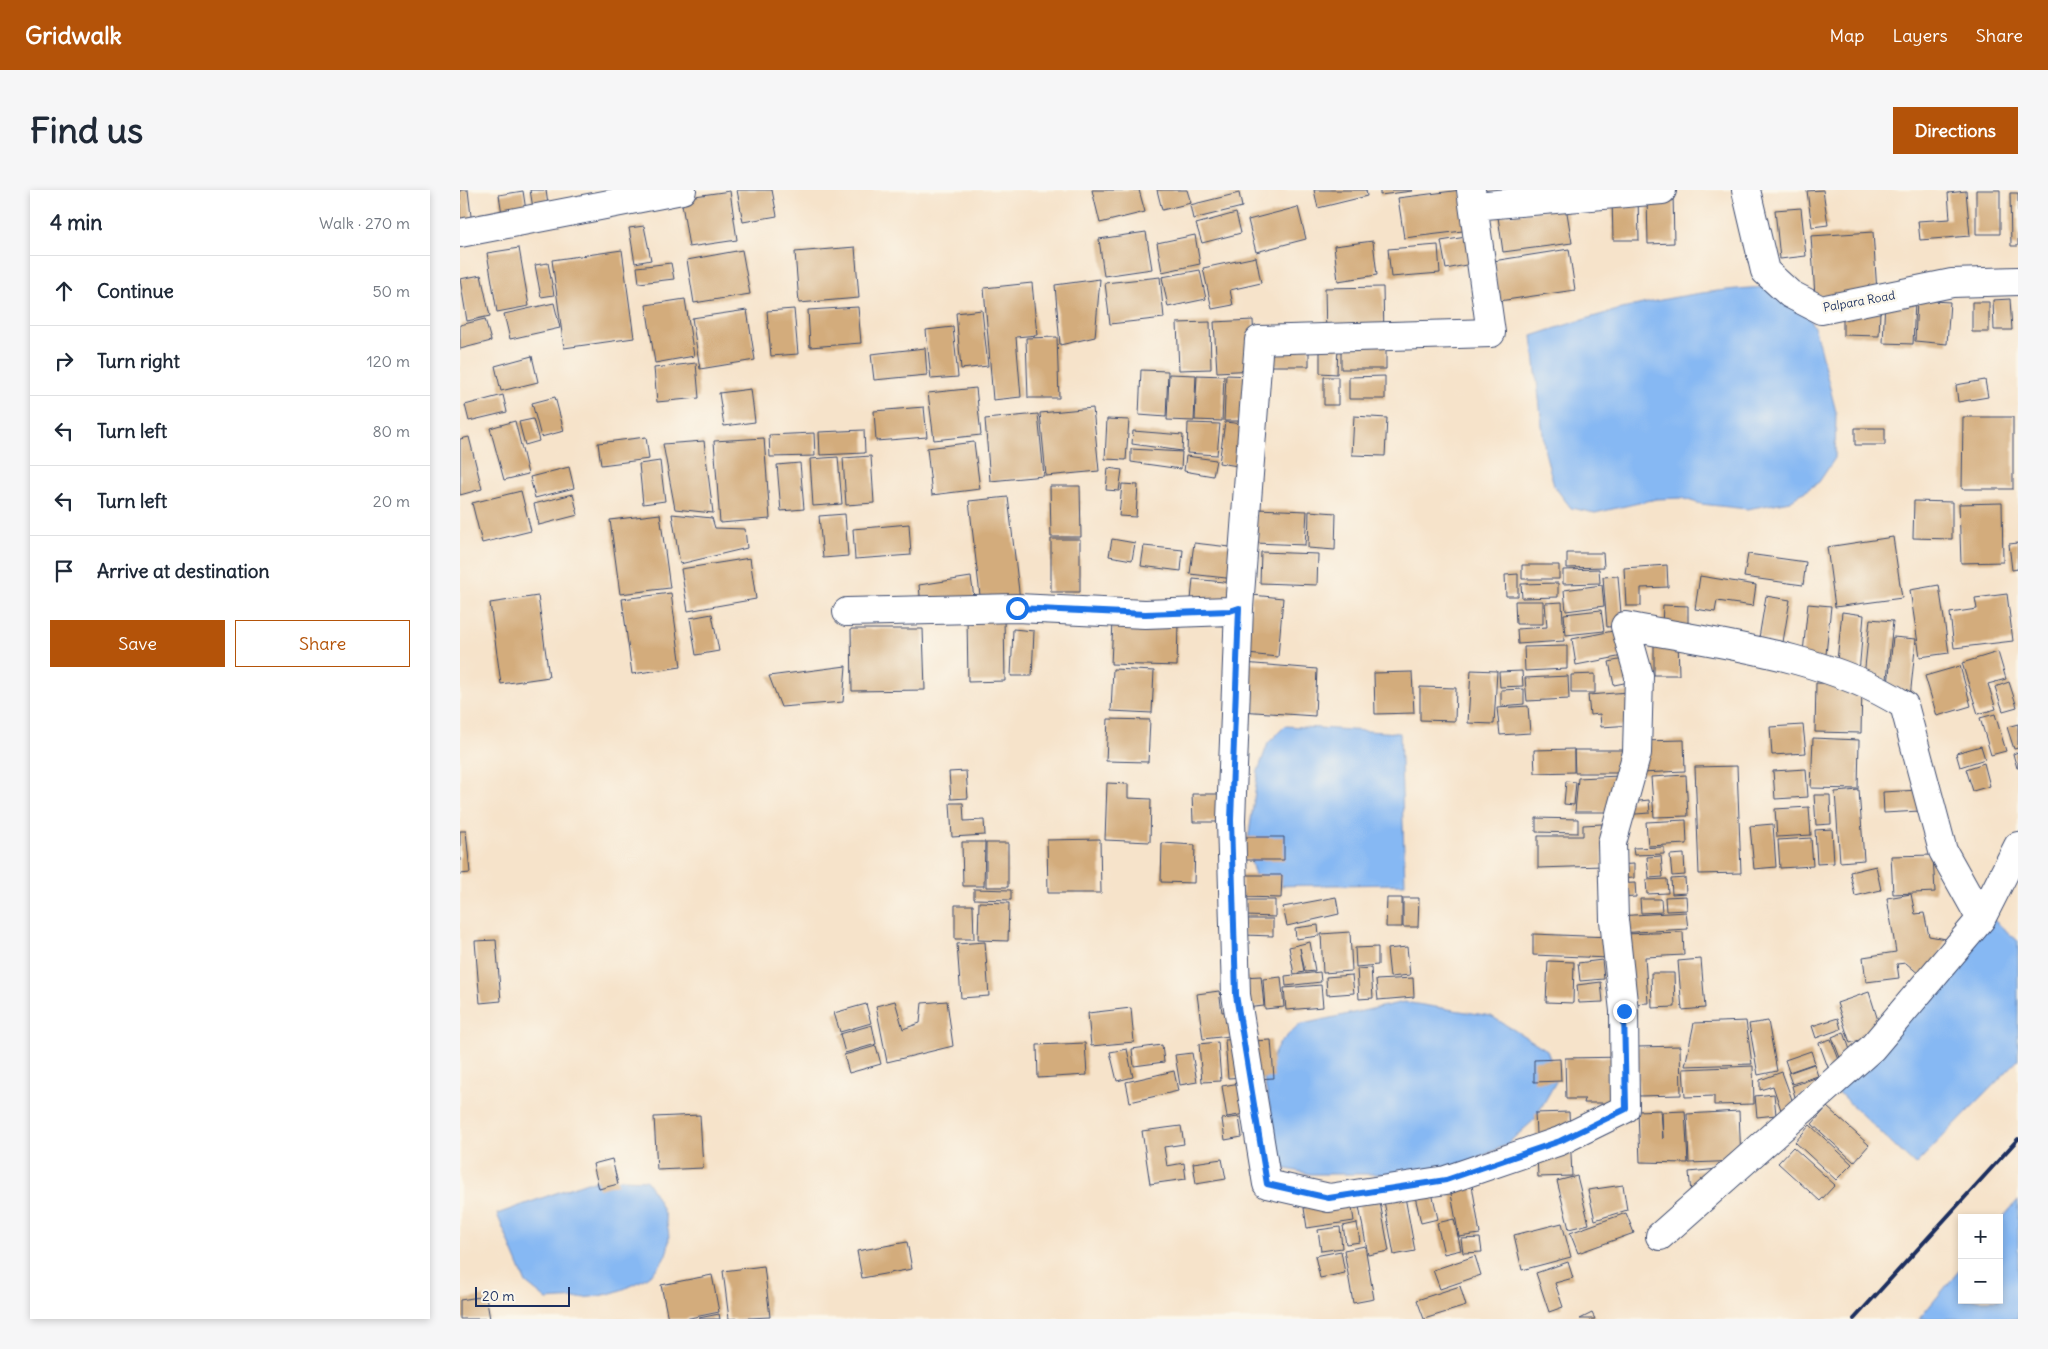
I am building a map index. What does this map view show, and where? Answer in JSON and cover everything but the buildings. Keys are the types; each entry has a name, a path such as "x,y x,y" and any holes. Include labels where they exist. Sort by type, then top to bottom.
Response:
{"street":[{"path":"460,233 682,190"},
{"path":"1662,190 1472,198 1491,333 1259,340 1239,608 1231,820 1236,995 1267,1184 1329,1198 1446,1180 1560,1141 1626,1109 1624,1011 1614,920 1612,843 1637,753 1639,676 1625,626 1759,651 1785,658 1847,676 1878,688 1904,705 1943,851 1981,920"},
{"name":"Palpara Road","path":"1746,190 1765,271 1790,294 1821,310 1952,283 2018,281"},
{"path":"847,612 1017,608 1145,614 1230,611 1239,608"},
{"path":"1660,1236 1872,1048 1981,920 2018,846"}],"water":[{"path":"1767,287 1809,318 1815,329 1836,412 1835,458 1819,482 1790,501 1747,509 1701,504 1681,498 1656,499 1595,513 1571,508 1554,486 1545,452 1532,336 1619,310 1676,297"},
{"path":"1285,726 1400,733 1405,884 1258,886 1247,848 1258,771 1268,743"},
{"path":"1989,916 2018,941 2018,1060 1915,1165 1837,1091"},
{"path":"1404,1002 1491,1016 1547,1050 1557,1080 1534,1120 1506,1145 1467,1163 1410,1174 1310,1174 1273,1166 1270,1108 1263,1076 1279,1044 1298,1025"},
{"path":"623,1179 646,1180 657,1199 665,1216 669,1232 668,1247 663,1261 652,1273 637,1283 615,1292 590,1297 547,1300 526,1283 497,1214 587,1182"},
{"path":"2018,1200 2018,1319 1919,1319 1958,1272 1958,1304 2003,1304 2003,1217"}],"railway":[{"path":"1854,1319 2018,1139"}],"route":[{"path":"1017,608 1145,614 1230,611 1239,608 1231,820 1236,995 1267,1184 1329,1198 1446,1180 1560,1141 1626,1109 1624,1011"}]}
